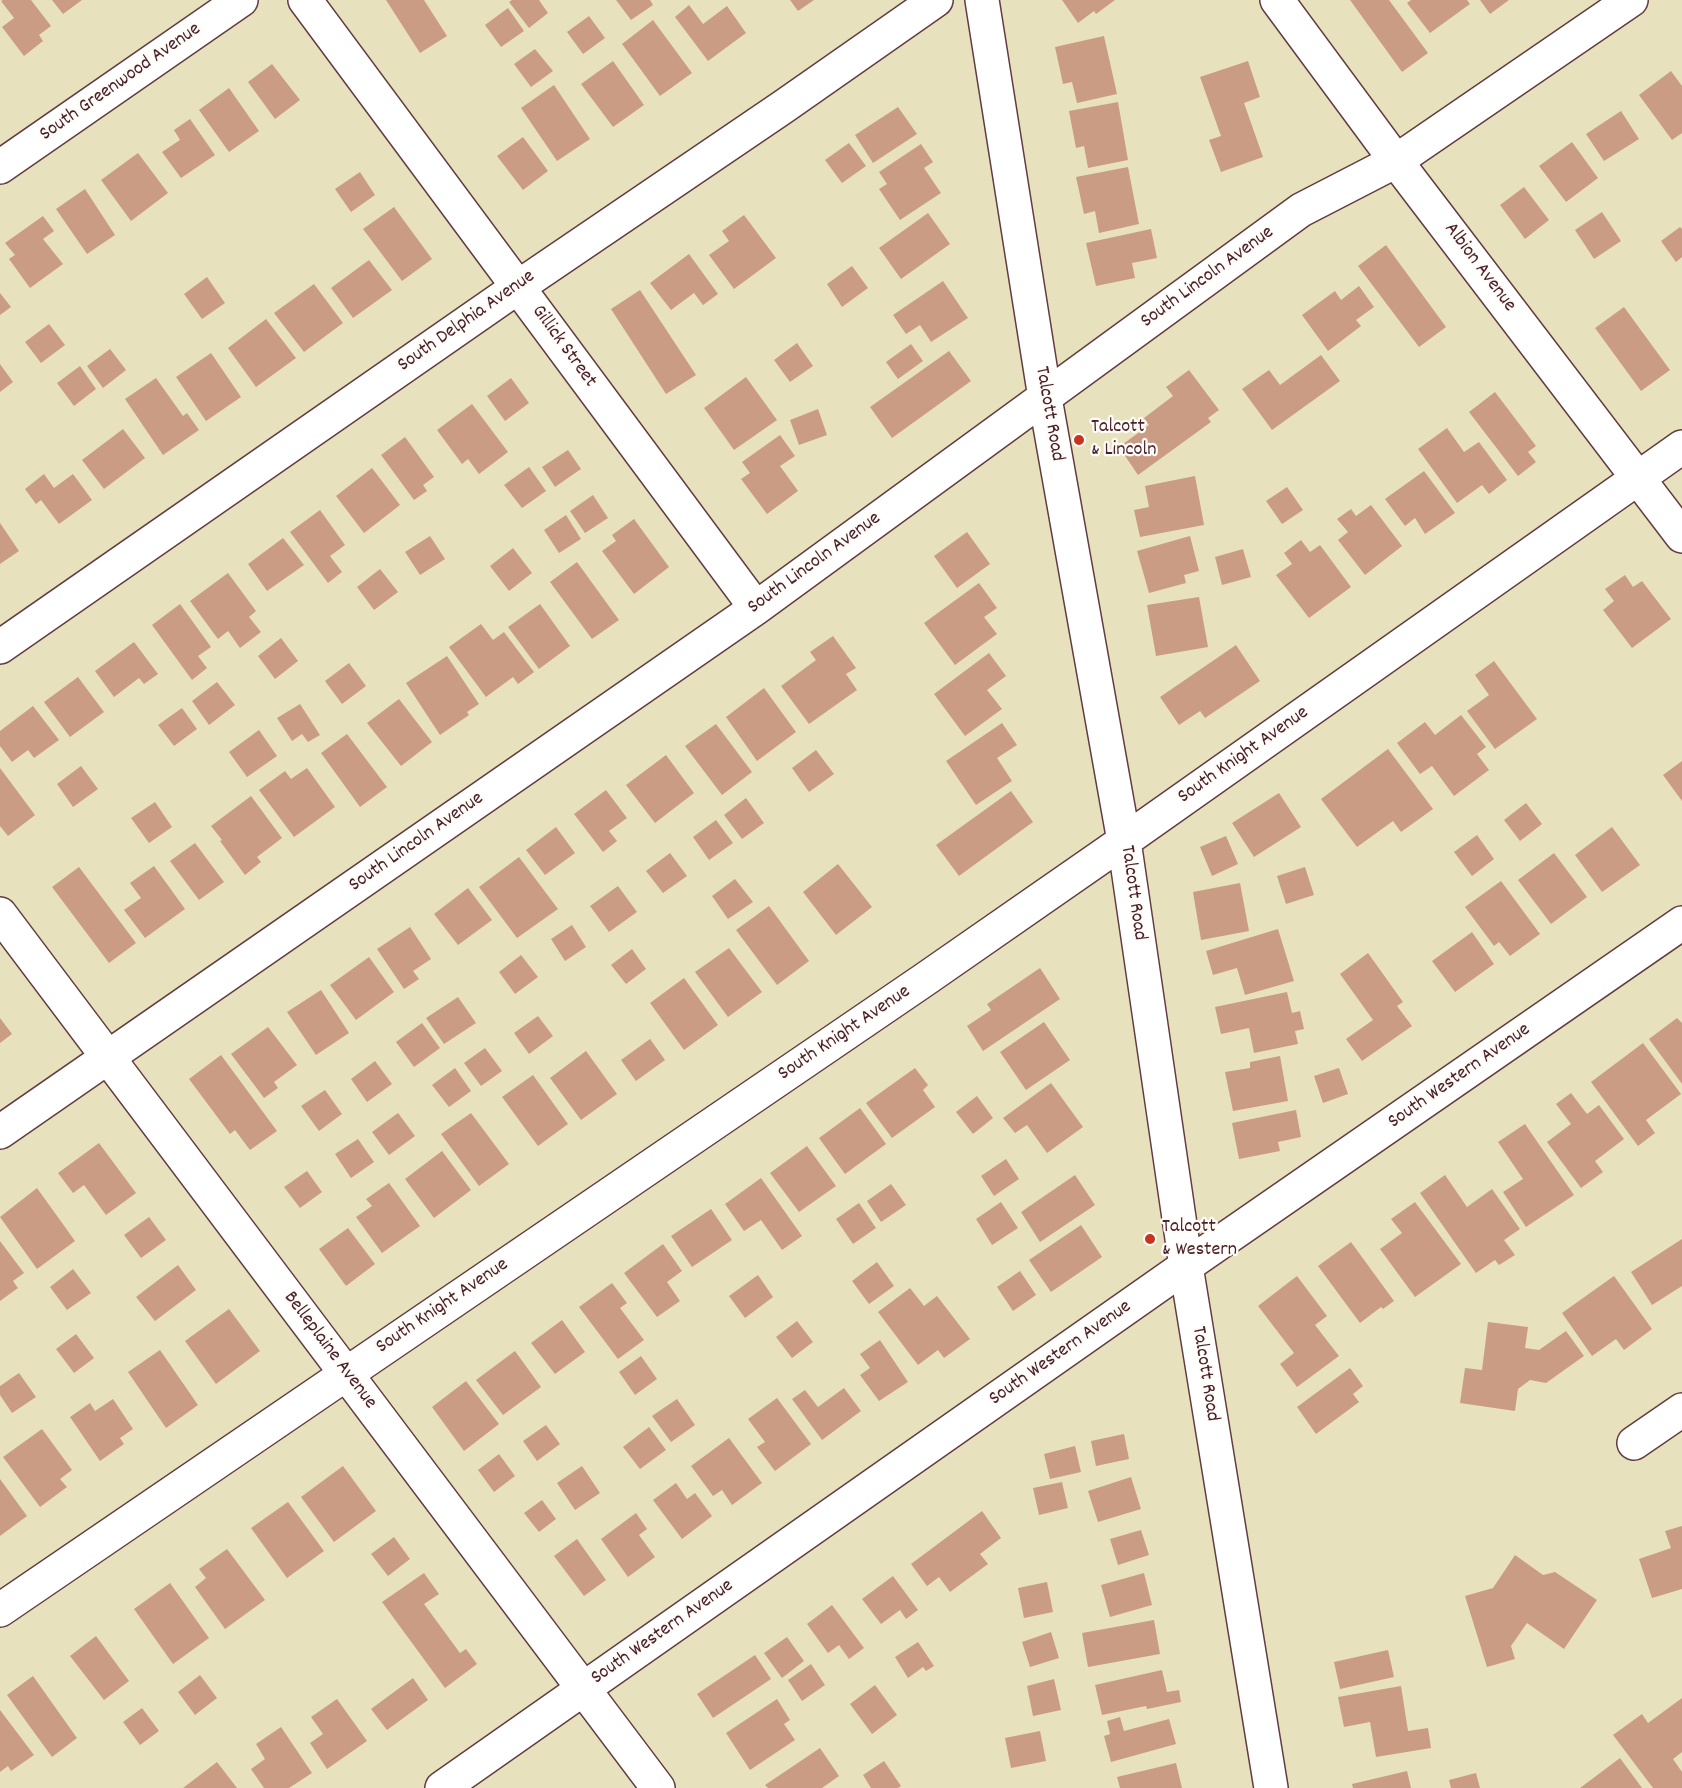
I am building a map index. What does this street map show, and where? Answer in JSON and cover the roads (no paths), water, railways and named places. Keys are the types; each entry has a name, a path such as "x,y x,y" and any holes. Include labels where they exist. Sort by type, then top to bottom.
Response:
{"street":[{"name":"South Greenwood Avenue","path":"0,167 242,0"},
{"name":"Gillick Street","path":"305,0 756,608"},
{"name":"South Delphia Avenue","path":"0,647 936,0"},
{"name":"Talcott Road","path":"982,0 1045,398 1124,841 1186,1266 1271,1788"},
{"name":"Albion Avenue","path":"1277,0 1396,161 1682,536"},
{"name":"South Lincoln Avenue","path":"0,1132 756,608 1301,210 1396,161 1631,0"},
{"name":"South Knight Avenue","path":"0,1610 924,980 1682,447"},
{"name":"Belleplaine Avenue","path":"0,914 658,1788"},
{"name":"South Western Avenue","path":"441,1788 1186,1266 1682,924"},
{"path":"1634,1443 1682,1410"}],"place":[{"name":"Talcott & Lincoln","path":"1079,440"},
{"name":"Talcott & Western","path":"1150,1239"}]}
